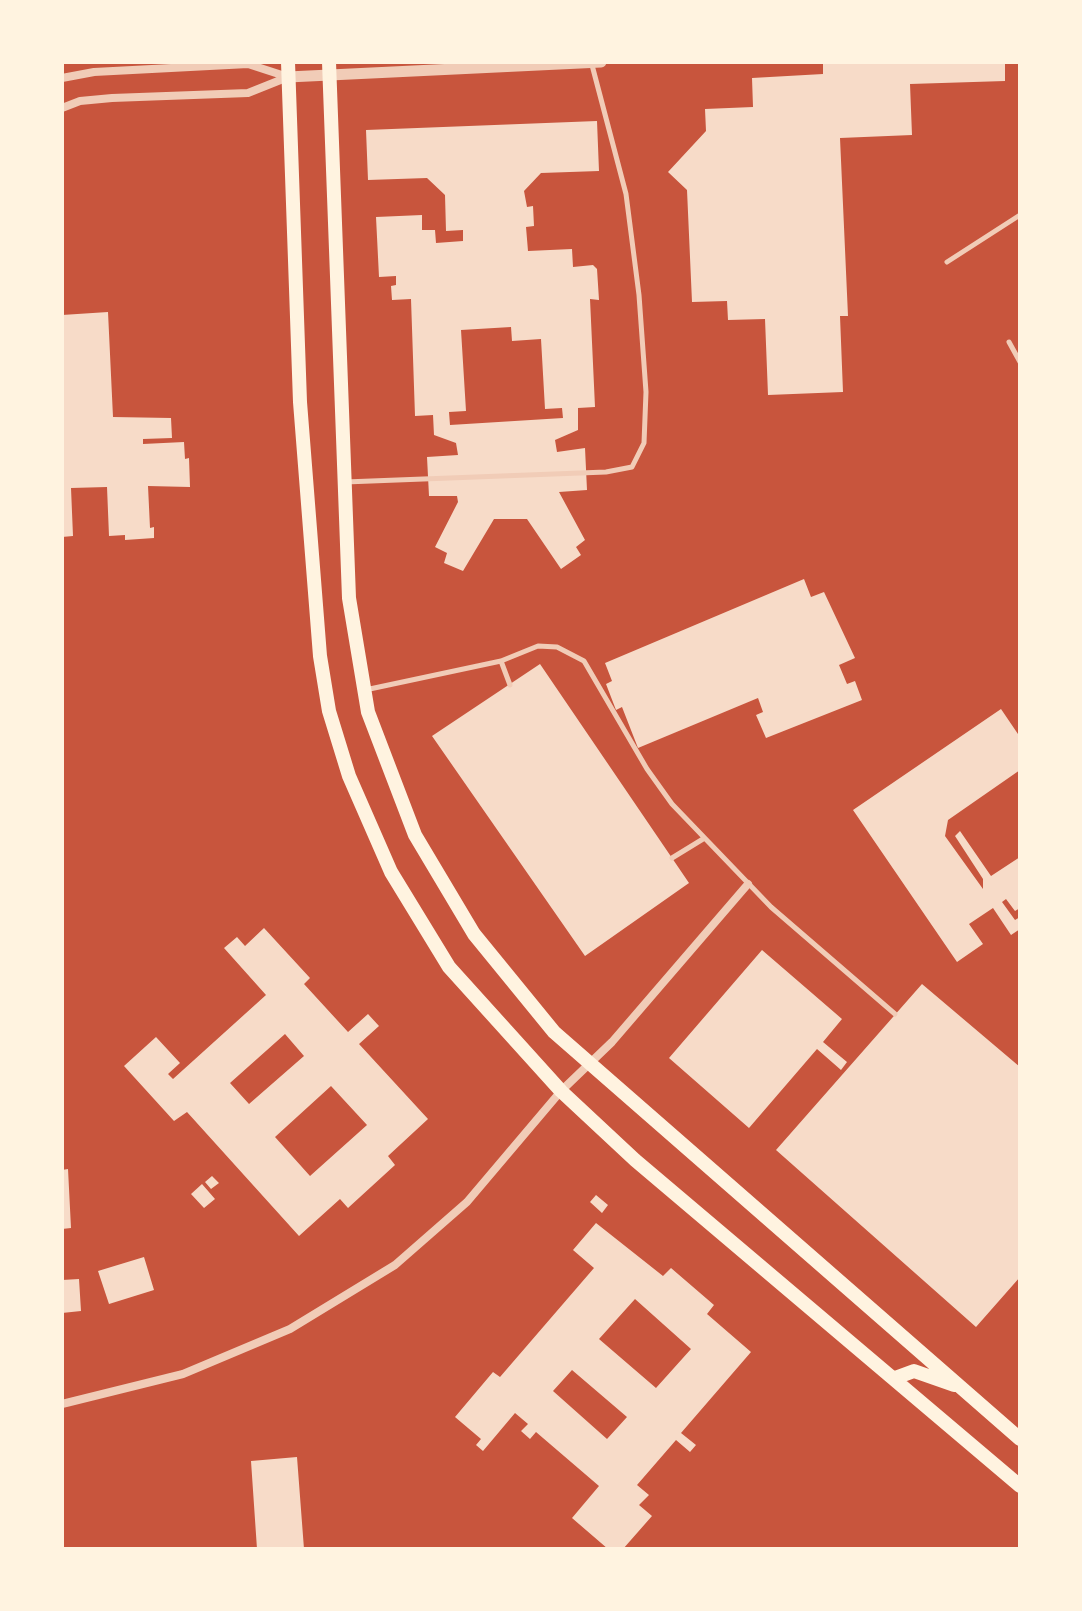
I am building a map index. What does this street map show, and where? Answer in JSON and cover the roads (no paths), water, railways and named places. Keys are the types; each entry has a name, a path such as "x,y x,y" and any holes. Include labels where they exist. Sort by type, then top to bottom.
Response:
{"main road":[{"path":"329,69 349,598 368,712 397,791 440,882 517,989 587,1063 1020,1439"},
{"path":"288,70 305,480 316,620 329,711 349,776 391,872 449,967 561,1091 635,1160 1020,1486"},
{"path":"895,1378 914,1371 962,1388"}],"street":[{"path":"62,78 94,72 248,64 288,70 597,63"},
{"path":"62,108 80,101 112,98 248,93 288,70"},
{"path":"62,1404 183,1374 290,1329 395,1265 467,1202 561,1091 612,1042 748,884"}],"lane":[{"path":"344,482 606,472 632,467 644,443 646,392 639,295 626,194 597,63"},
{"path":"947,262 1020,215"},
{"path":"1009,342 1020,362"},
{"path":"364,690 501,661 538,646 557,647 584,661 647,769 703,839 748,884 895,1014"},
{"path":"501,661 510,685"},
{"path":"672,858 703,839"}]}
